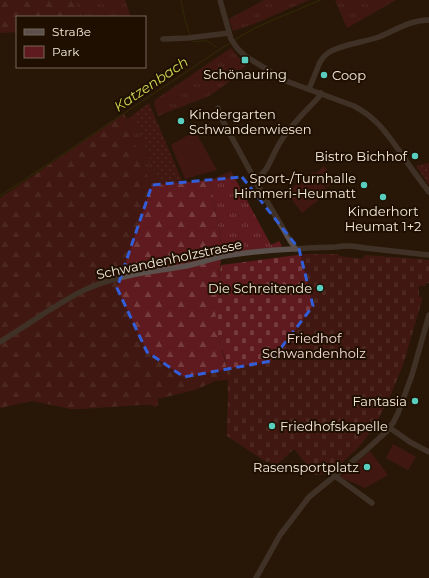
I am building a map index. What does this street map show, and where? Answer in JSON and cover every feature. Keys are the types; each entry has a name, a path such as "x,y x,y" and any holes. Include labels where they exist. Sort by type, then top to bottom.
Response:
{"street":[{"path":"220,0 231,39 245,56 286,80 354,106 363,111 386,133 429,192"},
{"path":"309,89 320,62 326,54 331,51 378,37 406,24 429,20"},
{"path":"162,39 231,39"},
{"path":"255,180 263,175 276,149 289,129 321,93"},
{"path":"218,108 219,114 258,186 296,249"},
{"name":"Schwandenholzstrasse","path":"0,342 67,299 93,286 145,273 186,266 215,258 237,254 351,246 429,255"},
{"path":"256,578 280,535 309,498 390,428 398,413 412,375 429,316"},
{"path":"390,428 410,442 429,452"},
{"path":"335,476 372,503"}],"highlighted area":[{"path":"242,177 299,249 313,306 271,361 184,377 147,352 117,288 152,185"}],"green space":[{"path":"0,0 74,0 82,16 16,16 16,32 0,33"},
{"path":"74,0 125,0 131,16 82,16"},
{"path":"264,0 309,0 256,23 233,31 229,19"},
{"path":"335,0 396,0 347,28"},
{"path":"231,48 239,58 247,64 226,84 209,96 158,116 154,104 155,100"},
{"path":"149,103 183,183 161,187 133,115"},
{"path":"124,114 127,119 128,129 152,188 186,182 210,180 222,248 216,310 217,331 227,369 228,380 215,381 195,390 158,399 158,405 155,407 150,405 140,405 71,409 32,401 0,408 0,198"},
{"path":"133,115 161,187 152,188 128,129 127,119"},
{"path":"195,131 217,170 185,179 171,145"},
{"path":"429,163 429,185 416,166"},
{"path":"324,166 335,181 327,187 316,173"},
{"path":"231,171 271,245 279,241 282,246 277,249 223,253 210,180"},
{"path":"313,172 329,192 302,213 286,192"},
{"name":"Friedhof Schwandenholz","path":"305,254 339,254 339,256 363,259 364,255 429,260 429,283 426,283 425,286 419,286 419,297 422,297 422,300 403,365 389,399 379,417 378,422 359,447 330,474 315,475 294,449 273,468 270,461 266,462 227,436 227,371 216,324 216,298 221,265"},
{"path":"393,444 416,457 408,470 386,458"},
{"name":"Rasensportplatz","path":"370,451 388,475 365,488 340,477"}],"waterway":[{"path":"181,0 190,35"},
{"name":"Katzenbach","path":"234,40 257,27 320,0"},
{"path":"192,41 207,41 216,47"},
{"name":"Katzenbach","path":"0,196 231,42"}],"place":[{"name":"Schönauring","path":"245,60"},
{"name":"Coop","path":"324,75"},
{"name":"Kindergarten Schwandenwiesen","path":"181,121"},
{"name":"Bistro Bichhof","path":"415,156"},
{"name":"Sport-/Turnhalle Himmeri-Heumatt","path":"364,185"},
{"name":"Kinderhort Heumat 1+2","path":"383,197"},
{"name":"Die Schreitende","path":"320,288"},
{"name":"Fantasia","path":"415,401"},
{"name":"Friedhofskapelle","path":"272,426"},
{"name":"Rasensportplatz","path":"367,467"}]}
